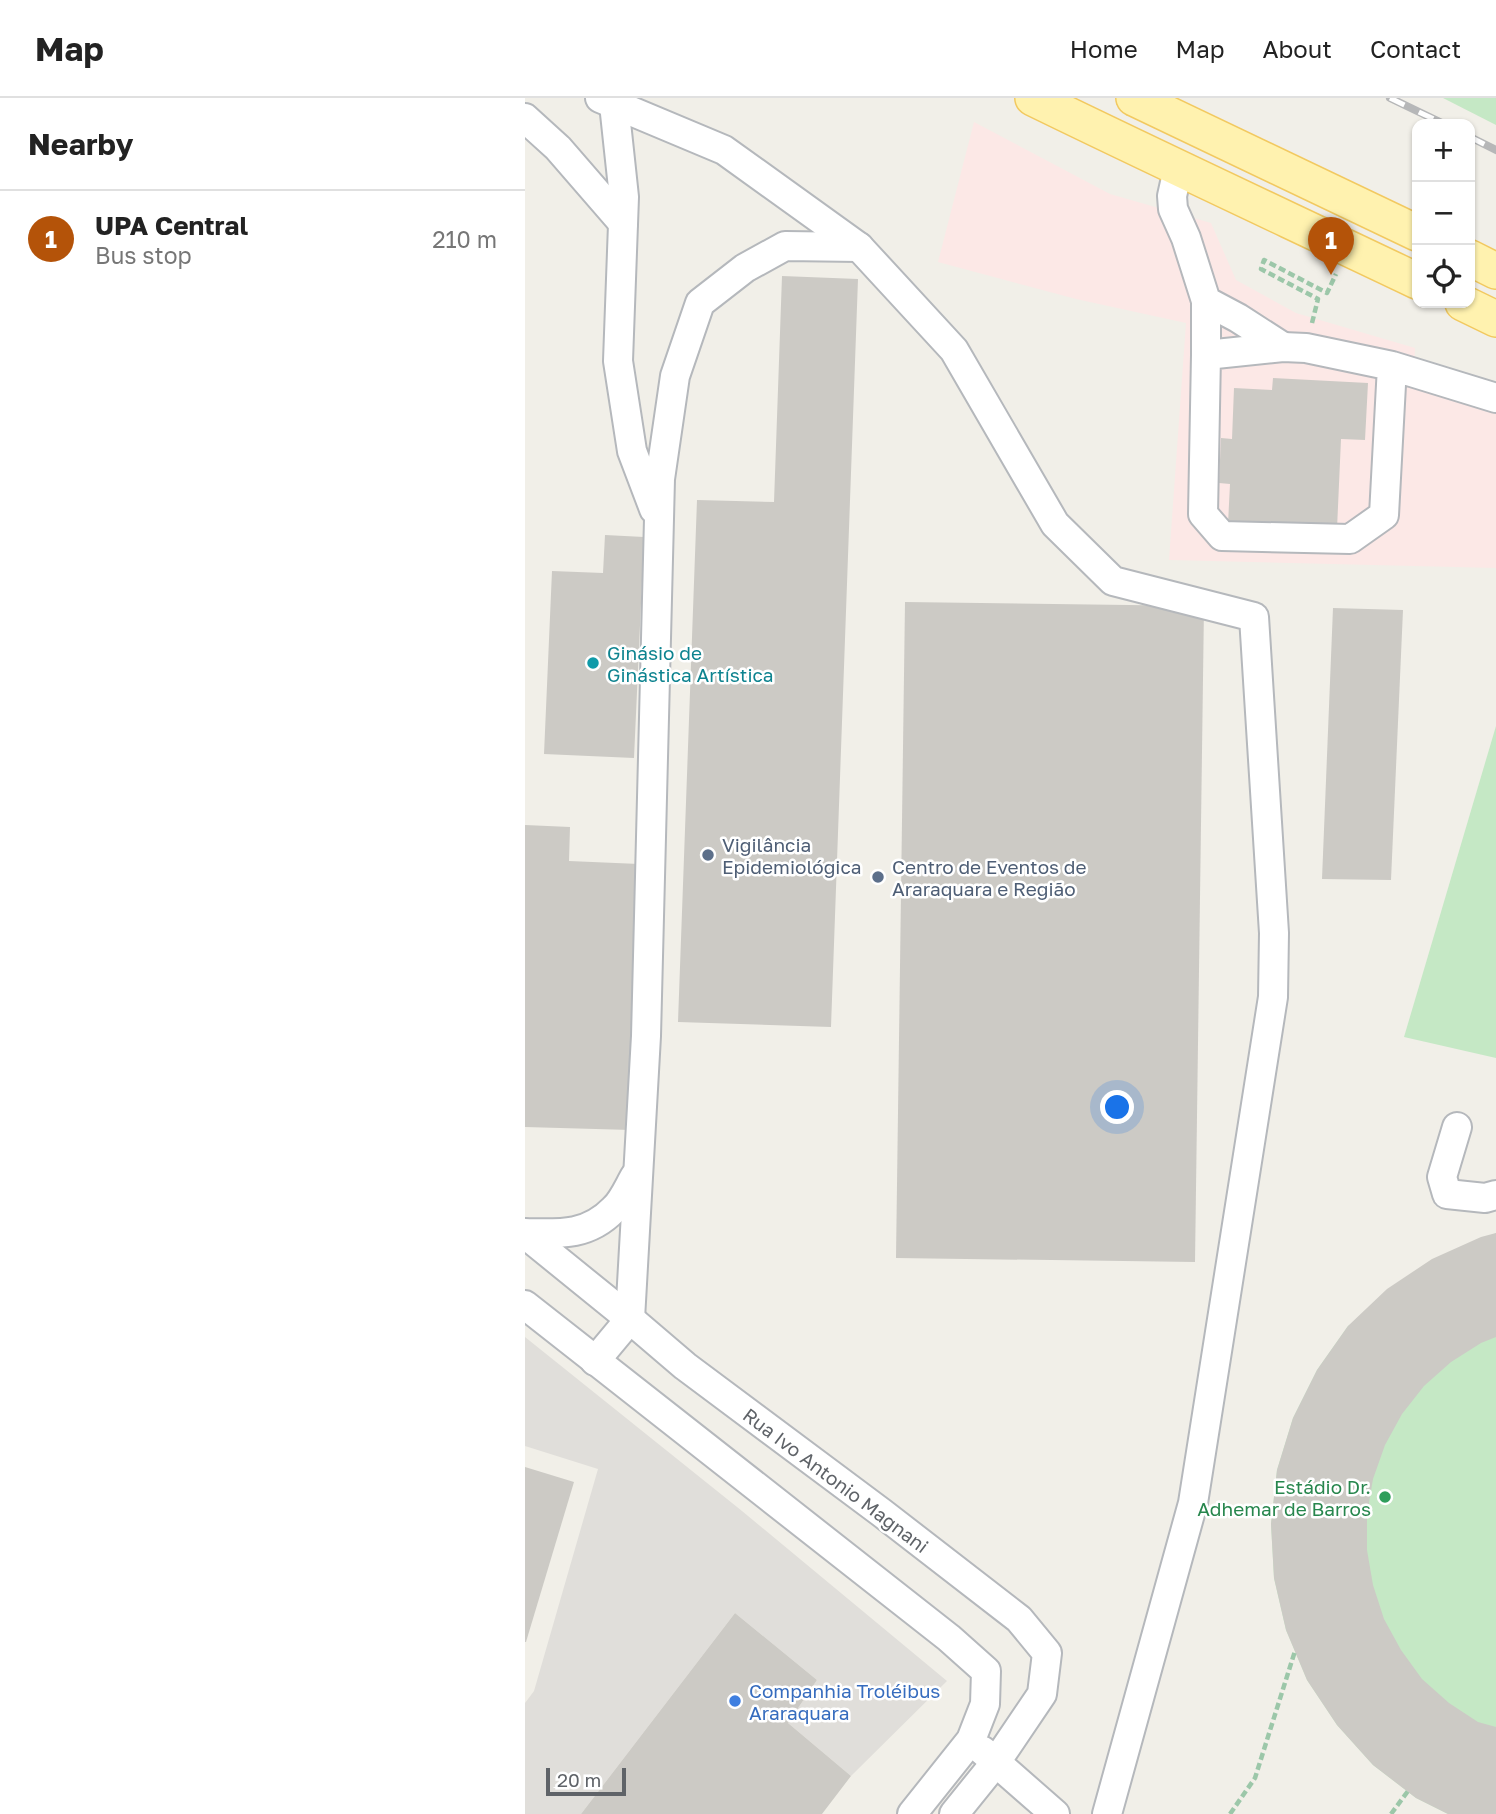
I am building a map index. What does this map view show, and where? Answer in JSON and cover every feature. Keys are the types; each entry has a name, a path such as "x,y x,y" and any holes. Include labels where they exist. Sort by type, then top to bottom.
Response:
{"main road":[{"path":"1033,98 1412,279"},
{"path":"1134,98 1412,231"},
{"path":"1475,260 1496,271"},
{"path":"1473,308 1496,319"}],"street":[{"path":"607,101 624,197 618,361 632,451 659,522"},
{"path":"607,101 724,150 859,247 954,350 1055,524 1113,581 1254,617 1274,933 1273,997 1193,1503 1107,1814"},
{"path":"525,118 558,148 623,223"},
{"path":"1178,169 1172,196 1173,209 1187,238 1206,301 1203,514 1222,536 1350,539 1384,515 1392,366"},
{"path":"595,1361 630,1319 646,1036 660,479 675,376 700,303 745,268 785,246 859,247"},
{"path":"1206,301 1295,348"},
{"path":"1206,355 1295,348 1392,366 1496,398"},
{"path":"1457,1127 1442,1177 1447,1194 1485,1198 1496,1195"},
{"path":"525,1233 564,1234 591,1227 616,1209 638,1170"},
{"name":"Rua Ivo Antonio Magnani","path":"525,1233 685,1366 1019,1619 1047,1653 1042,1694 996,1762 954,1814"},
{"path":"525,1305 949,1638 986,1671 985,1704 971,1740 912,1814"},
{"path":"971,1740 1055,1814"}],"path":[{"path":"1295,348 1318,299 1261,269 1264,260 1327,293 1330,286"},
{"path":"1230,1814 1255,1778 1295,1651"},
{"path":"1391,1814 1408,1791"}],"shaded area":[{"path":"974,122 1110,194 1211,223 1236,280 1296,313 1415,348 1414,372 1496,402 1496,568 1169,560 1186,323 1076,299 938,262"},
{"path":"525,1337 742,1511 947,1681 851,1776 788,1723 817,1680 735,1613 581,1814 525,1814 525,1703 534,1691 598,1469 525,1446"}],"green space":[{"path":"1443,98 1496,98 1496,125"},
{"path":"1496,726 1496,1058 1404,1037"},
{"name":"Estádio Dr. Adhemar de Barros","path":"1496,1233 1496,1814 1448,1814 1416,1798 1373,1765 1337,1725 1307,1680 1286,1630 1274,1578 1271,1524 1277,1470 1293,1418 1317,1370 1348,1326"}],"building":[{"path":"782,276 858,279 831,1027 678,1022 697,500 774,502"},
{"path":"1273,378 1368,383 1365,440 1341,439 1337,529 1228,524 1230,484 1219,483 1221,438 1232,439 1234,388 1272,390"},
{"name":"Ginásio de Ginástica Artística","path":"605,535 644,537 634,758 544,754 552,571 603,573"},
{"path":"905,602 1204,606 1195,1262 896,1258"},
{"path":"1333,608 1403,610 1391,880 1322,879"},
{"path":"525,825 570,827 569,861 639,864 631,1130 525,1127"},
{"name":"Estádio Dr. Adhemar de Barros","path":"1496,1233 1496,1337 1451,1362 1424,1386 1402,1414 1385,1445 1373,1479 1367,1514 1367,1550 1373,1585 1384,1619 1401,1650 1422,1679 1449,1703 1478,1722 1496,1727 1496,1814 1448,1814 1416,1798 1373,1765 1337,1725 1307,1680 1286,1630 1274,1578 1271,1524 1277,1470 1293,1418 1317,1370 1348,1326 1387,1289 1432,1259"},
{"path":"525,1467 574,1482 526,1642 525,1642"},
{"name":"Companhia Troléibus Araraquara","path":"735,1613 817,1680 788,1723 851,1776 822,1814 581,1814"}],"railway":[{"path":"1390,98 1434,119"},
{"path":"1475,140 1496,150"}],"place":[{"name":"UPA Central","path":"1331,275"},
{"name":"Ginásio de Ginástica Artística","path":"593,663"},
{"name":"Vigilância Epidemiológica","path":"708,855"},
{"name":"Centro de Eventos de Araraquara e Região","path":"878,877"},
{"name":"Estádio Dr. Adhemar de Barros","path":"1385,1497"},
{"name":"Companhia Troléibus Araraquara","path":"735,1701"}]}
